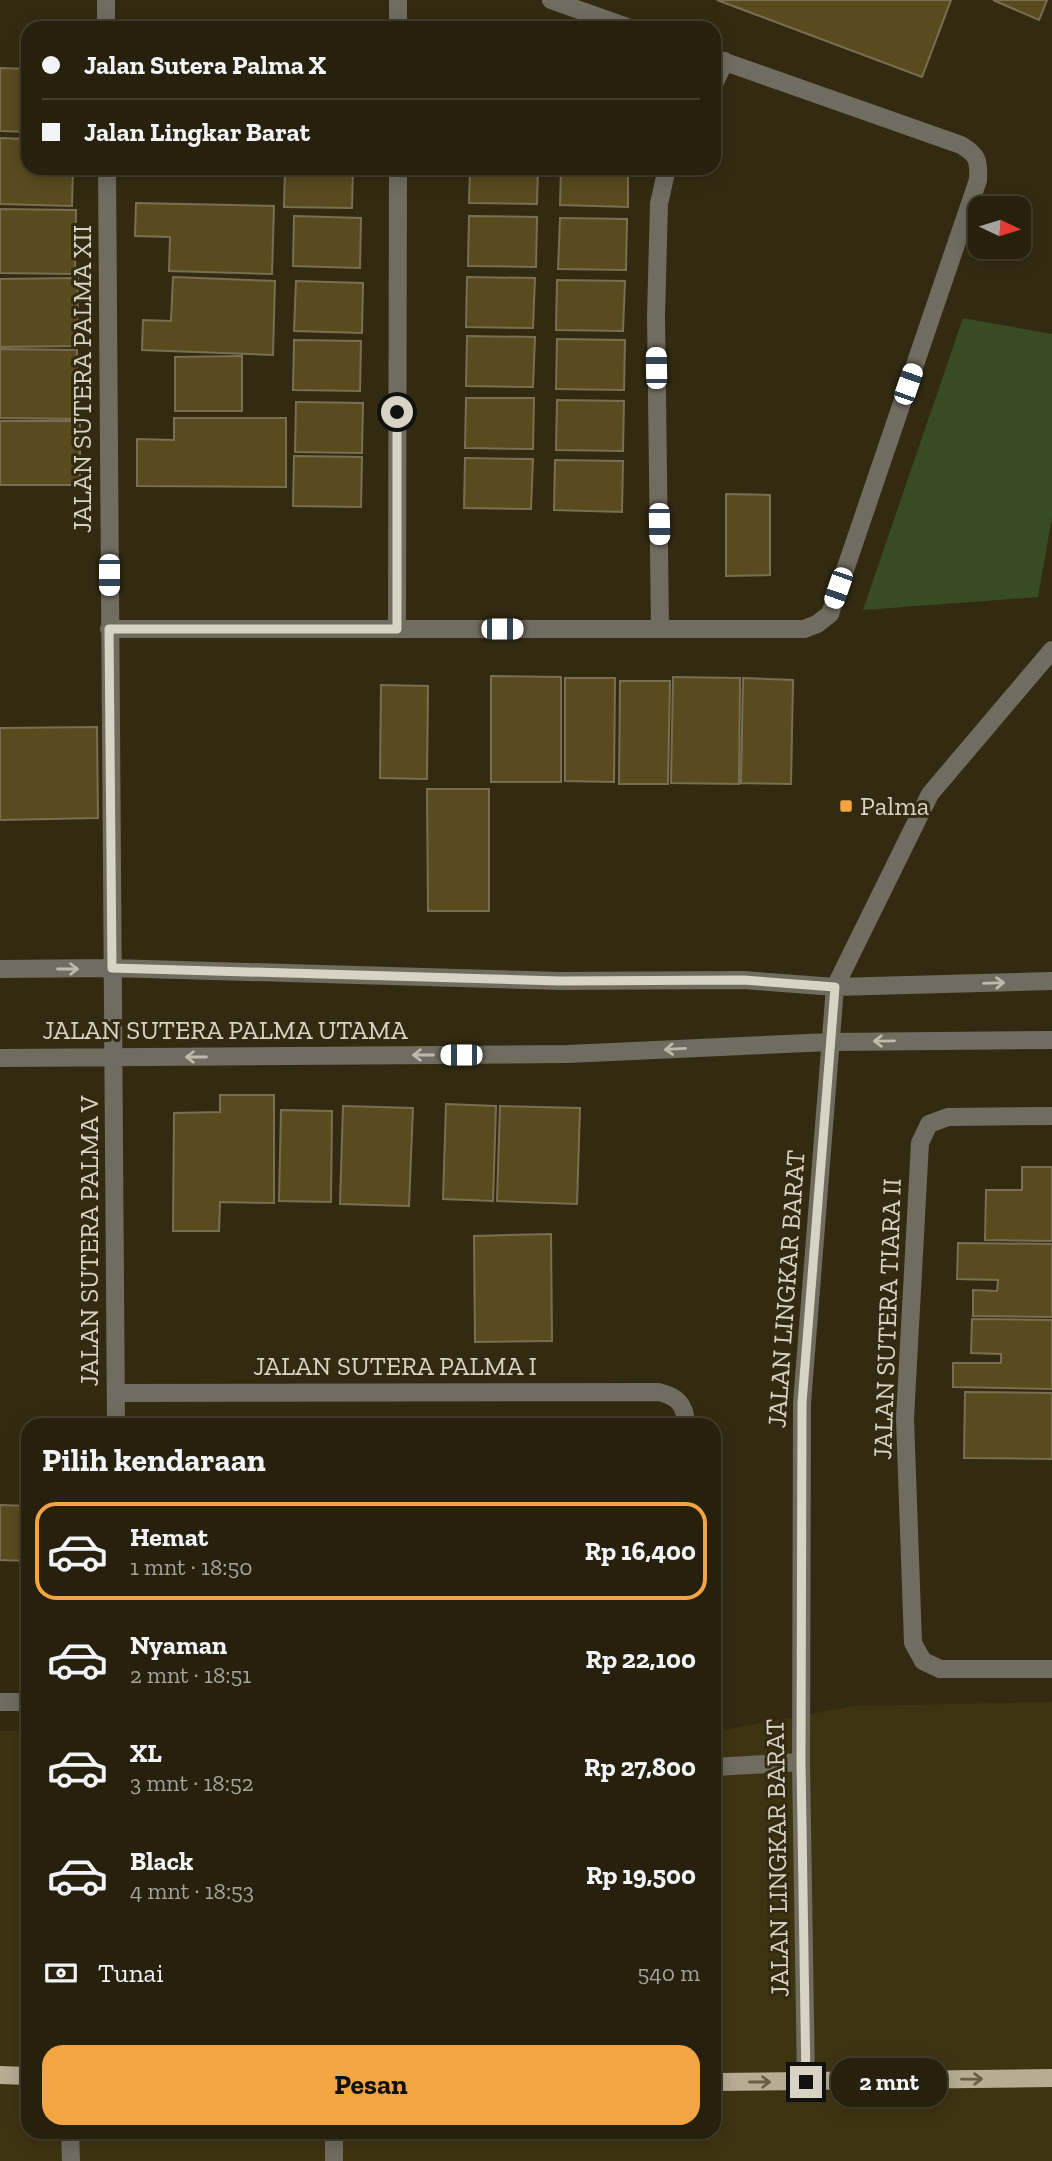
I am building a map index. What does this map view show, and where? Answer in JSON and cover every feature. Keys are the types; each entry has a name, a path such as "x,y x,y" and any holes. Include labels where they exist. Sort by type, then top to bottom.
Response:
{"main road":[{"path":"0,2075 21,2076"},
{"path":"721,2082 1052,2078"}],"street":[{"path":"106,0 106,21"},
{"path":"398,0 398,21"},
{"path":"551,0 610,21"},
{"path":"109,629 804,629 817,624 830,614 978,180 979,165 973,152 961,145 721,60"},
{"name":"JALAN SUTERA PALMA XII","path":"107,175 112,968"},
{"path":"397,629 398,175"},
{"path":"660,629 656,316 659,204 665,175"},
{"name":"JALAN LINGKAR BARAT","path":"806,2082 801,1762 802,1403 835,987 930,794 1052,650"},
{"name":"JALAN SUTERA PALMA UTAMA","path":"0,969 112,968 560,981 743,980 835,987 1052,981"},
{"name":"JALAN SUTERA PALMA V","path":"112,968 116,1418"},
{"name":"JALAN SUTERA PALMA UTAMA","path":"0,1058 568,1054 830,1042 1052,1040"},
{"name":"JALAN SUTERA TIARA II","path":"1052,1116 948,1117 929,1124 920,1143 905,1418 913,1643 923,1661 940,1669 1052,1669"},
{"name":"JALAN SUTERA PALMA I","path":"116,1393 658,1392 674,1395 683,1406 685,1418"},
{"path":"0,1702 21,1702"},
{"path":"721,1767 801,1762"},
{"path":"70,2139 71,2161"},
{"path":"334,2139 334,2161"}],"shaded area":[{"path":"1052,1702 1052,2161 0,2161 0,1731 21,1731 21,2139 721,2139 721,1730 854,1706"}],"green space":[{"path":"963,318 1052,334 1052,517 1038,597 863,610"}],"building":[{"path":"717,0 951,0 922,77"},
{"path":"993,0 1047,0 1039,20"},
{"path":"0,68 21,69 21,132 0,131"},
{"path":"0,138 21,139 21,175 73,175 72,206 0,204"},
{"path":"285,175 353,175 352,208 284,207"},
{"path":"470,175 538,175 537,204 469,203"},
{"path":"561,175 628,175 628,207 560,205"},
{"path":"136,203 274,206 272,274 169,271 170,237 135,236"},
{"path":"0,209 76,210 75,274 0,273"},
{"path":"294,216 361,218 360,268 293,266"},
{"path":"469,216 537,217 536,267 468,266"},
{"path":"560,218 627,219 626,270 558,269"},
{"path":"173,277 275,281 273,355 142,350 143,320 171,321"},
{"path":"467,277 535,278 533,328 466,327"},
{"path":"78,278 77,346 0,347 0,279"},
{"path":"557,280 625,281 623,331 556,330"},
{"path":"296,281 363,283 362,333 294,331"},
{"path":"467,336 535,337 533,387 466,386"},
{"path":"557,339 625,340 624,390 556,389"},
{"path":"294,340 361,341 360,391 293,390"},
{"path":"0,349 77,350 76,419 0,418"},
{"path":"242,356 242,411 175,411 175,357"},
{"path":"466,398 534,398 533,449 465,448"},
{"path":"557,400 624,401 623,451 556,450"},
{"path":"296,402 363,403 362,453 295,452"},
{"path":"174,418 286,418 286,487 137,486 137,439 174,440"},
{"path":"0,421 80,421 80,485 0,485"},
{"path":"294,456 362,457 361,507 293,506"},
{"path":"465,458 533,459 531,509 464,508"},
{"path":"555,460 623,461 622,512 554,510"},
{"path":"726,494 770,495 770,575 726,576"},
{"path":"491,676 561,677 561,782 491,782"},
{"path":"673,677 740,678 739,784 671,783"},
{"path":"565,678 615,678 614,782 565,781"},
{"path":"743,678 793,680 791,784 741,783"},
{"path":"620,681 670,681 668,784 619,784"},
{"path":"381,685 428,686 427,779 380,778"},
{"path":"97,727 98,818 0,820 0,728"},
{"path":"427,789 489,789 489,911 428,911"},
{"path":"220,1095 274,1095 274,1203 220,1202 219,1231 173,1231 174,1113 220,1112"},
{"path":"446,1104 496,1106 493,1201 443,1199"},
{"path":"343,1106 413,1108 409,1206 340,1204"},
{"path":"500,1106 580,1108 577,1204 497,1201"},
{"path":"281,1110 332,1111 331,1202 279,1201"},
{"path":"1022,1167 1052,1167 1052,1241 985,1240 986,1190 1022,1190"},
{"path":"551,1234 552,1341 475,1342 474,1236"},
{"path":"958,1243 1052,1244 1052,1317 973,1316 973,1290 997,1291 998,1280 957,1279"},
{"path":"972,1319 1052,1320 1052,1389 953,1387 953,1363 1001,1363 1001,1354 971,1353"},
{"path":"965,1392 1052,1393 1052,1459 964,1458"},
{"path":"0,1505 21,1506 21,1561 0,1560"}],"place":[{"name":"Palma","path":"846,806"}],"route":[{"path":"397,412 397,629 109,629 112,968 560,981 743,980 835,987 802,1403 801,1762 806,2082"}]}
